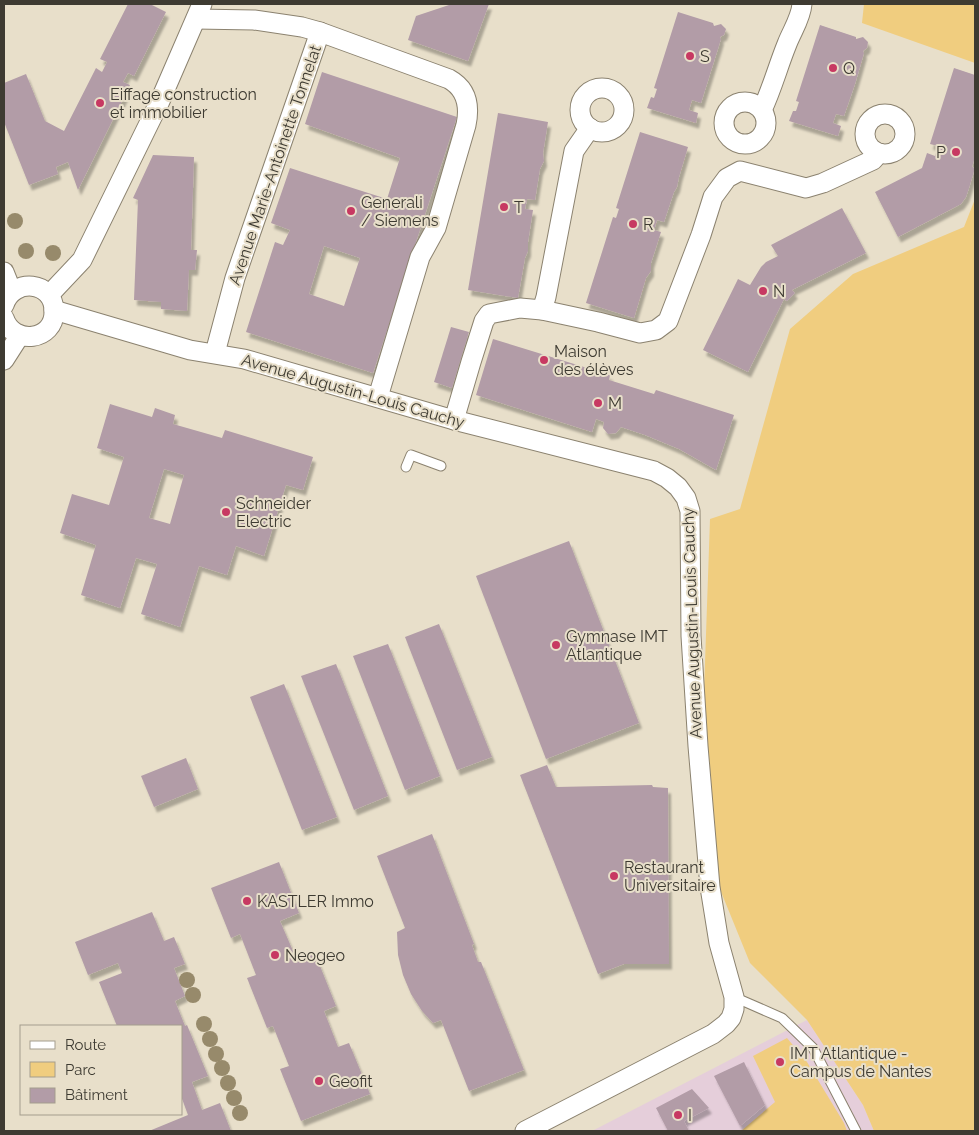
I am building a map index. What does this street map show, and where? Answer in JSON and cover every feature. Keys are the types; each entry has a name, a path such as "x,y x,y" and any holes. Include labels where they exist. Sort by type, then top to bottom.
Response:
{"street":[{"path":"762,110 787,44 802,11 802,4"},
{"path":"4,318 8,327 20,336 32,337 48,328 52,321 51,302 82,260 160,101 199,11 320,32"},
{"name":"Avenue Marie-Antoinette Tonnelat","path":"215,353 235,278 320,32 449,79 456,83 464,92 469,111 436,228 420,257 378,398"},
{"path":"737,103 751,103 762,110 766,122 763,135 753,143 740,144 729,137 723,125 727,112 737,103"},
{"path":"542,310 574,151 590,128"},
{"path":"740,144 740,171"},
{"path":"454,420 484,321 489,314 520,308 542,310 640,333 656,330 668,321 701,235 713,196 727,178 740,171 806,188 823,183 873,160 879,153"},
{"path":"4,272 8,298"},
{"name":"Avenue Augustin-Louis Cauchy","path":"8,298 22,286 29,286 40,289 51,302 190,350 244,359 454,420 654,471 678,487 689,504 691,523 691,636 708,859 719,943 734,997 734,1009 731,1018 720,1030 525,1131"},
{"path":"4,360 20,336"}],"lane":[{"path":"406,468 410,456 441,466"},
{"path":"734,997 782,1018 813,1048 856,1131"}],"shaded area":[{"name":"IMT Atlantique - Campus de Nantes","path":"807,1020 863,1105 874,1131 592,1131"}],"green space":[{"path":"864,4 975,4 975,63 862,23"},
{"path":"975,199 975,1131 874,1131 863,1105 807,1020 750,963 715,877 704,692 710,519 740,509 790,329 853,274 964,227"},
{"path":"787,1038 807,1062 847,1131 741,1131 775,1102 753,1056"}],"building":[{"name":"Eiffage construction et immobilier","path":"128,4 150,4 166,12 134,76 128,73 123,82 130,85 78,190 68,162 56,167 58,174 29,185 4,122 4,83 26,74 45,121 64,131 96,68 102,72 107,62 100,59"},
{"path":"452,4 489,4 468,61 408,40 416,16"},
{"name":"S","path":"678,12 713,23 714,26 721,24 726,29 724,35 720,37 721,39 701,103 692,100 689,110 698,113 696,123 647,108 651,97 654,98 657,89 654,88"},
{"name":"Q","path":"820,25 856,37 856,39 863,37 868,42 867,48 863,51 855,84 844,116 836,114 833,123 841,126 838,136 789,121 793,111 796,111 799,102 796,101"},
{"name":"P","path":"954,68 975,75 975,157 972,167 975,168 969,188 961,204 898,237 875,192 922,168 927,153 935,156 938,146 930,144"},
{"name":"Generali / Siemens","path":"322,72 457,117 373,373 246,332 275,242 283,245 290,230 271,223 290,168 387,199 400,158 305,124","holes":["324,246 360,258 344,306 309,294"]},
{"name":"T","path":"498,113 548,122 543,153 544,161 540,169 535,200 527,199 525,209 533,210 528,251 518,298 468,290"},
{"name":"R","path":"640,132 688,147 677,187 664,222 657,220 654,230 661,232 651,263 651,271 646,278 634,318 586,303 613,217 616,218 619,209 616,208"},
{"path":"153,155 194,157 191,250 197,250 195,270 189,270 187,311 161,309 161,302 134,300 138,200 133,198"},
{"name":"N","path":"842,208 866,253 792,290 795,293 787,301 784,299 748,372 703,350 738,279 750,285 761,267 778,256 771,245"},
{"path":"451,327 469,332 452,388 434,382"},
{"name":"M","path":"493,339 610,375 609,380 654,394 656,390 734,415 716,470 679,449 621,427 616,433 608,434 603,428 604,422 596,419 592,432 476,395"},
{"name":"Schneider Electric","path":"110,404 152,417 155,408 175,415 173,424 222,438 225,430 313,457 303,490 286,485 264,556 236,546 227,575 199,566 180,627 141,614 157,564 136,558 120,608 81,595 96,545 60,533 72,494 109,505 124,457 97,448","holes":["164,469 184,475 170,524 149,518"]},
{"name":"Gymnase IMT Atlantique","path":"569,541 639,723 546,759 476,576"},
{"path":"439,624 492,757 457,770 405,637"},
{"path":"388,644 440,776 405,790 353,656"},
{"path":"336,664 388,796 354,810 301,676"},
{"path":"284,684 337,817 302,830 250,697"},
{"path":"186,758 198,789 154,807 141,776"},
{"name":"Restaurant Universitaire","path":"547,765 556,787 652,785 653,787 668,788 669,964 624,964 598,974 520,775"},
{"path":"432,834 474,944 472,945 478,962 481,962 524,1070 469,1091 441,1020 433,1023 422,1011 411,994 403,975 398,955 397,932 405,928 377,856"},
{"path":"279,862 299,913 280,921 296,958 314,951 336,1006 324,1011 338,1047 349,1043 370,1094 301,1121 280,1069 289,1066 273,1026 267,1028 247,978 256,975 240,934 231,938 211,888"},
{"path":"152,912 164,941 174,937 185,964 174,968 185,996 175,1001 208,1076 192,1082 202,1110 220,1103 231,1131 149,1131 188,1115 182,1099 182,1025 117,1025 99,982 122,973 118,963 88,975 75,942"},
{"path":"744,1062 765,1105 740,1126 714,1076"},
{"name":"I","path":"692,1089 709,1108 684,1121 689,1131 668,1131 656,1108"}],"place":[{"name":"S","path":"690,56"},
{"name":"Q","path":"833,68"},
{"name":"Eiffage construction et immobilier","path":"100,103"},
{"name":"P","path":"956,152"},
{"name":"T","path":"504,207"},
{"name":"Generali / Siemens","path":"351,211"},
{"name":"R","path":"633,224"},
{"name":"N","path":"763,291"},
{"name":"Maison des élèves","path":"544,360"},
{"name":"M","path":"598,403"},
{"name":"Schneider Electric","path":"226,512"},
{"name":"Gymnase IMT Atlantique","path":"556,645"},
{"name":"Restaurant Universitaire","path":"614,876"},
{"name":"KASTLER Immo","path":"247,901"},
{"name":"Neogeo","path":"275,955"},
{"name":"IMT Atlantique - Campus de Nantes","path":"780,1062"},
{"name":"Geofit","path":"319,1081"},
{"name":"I","path":"678,1115"}]}
